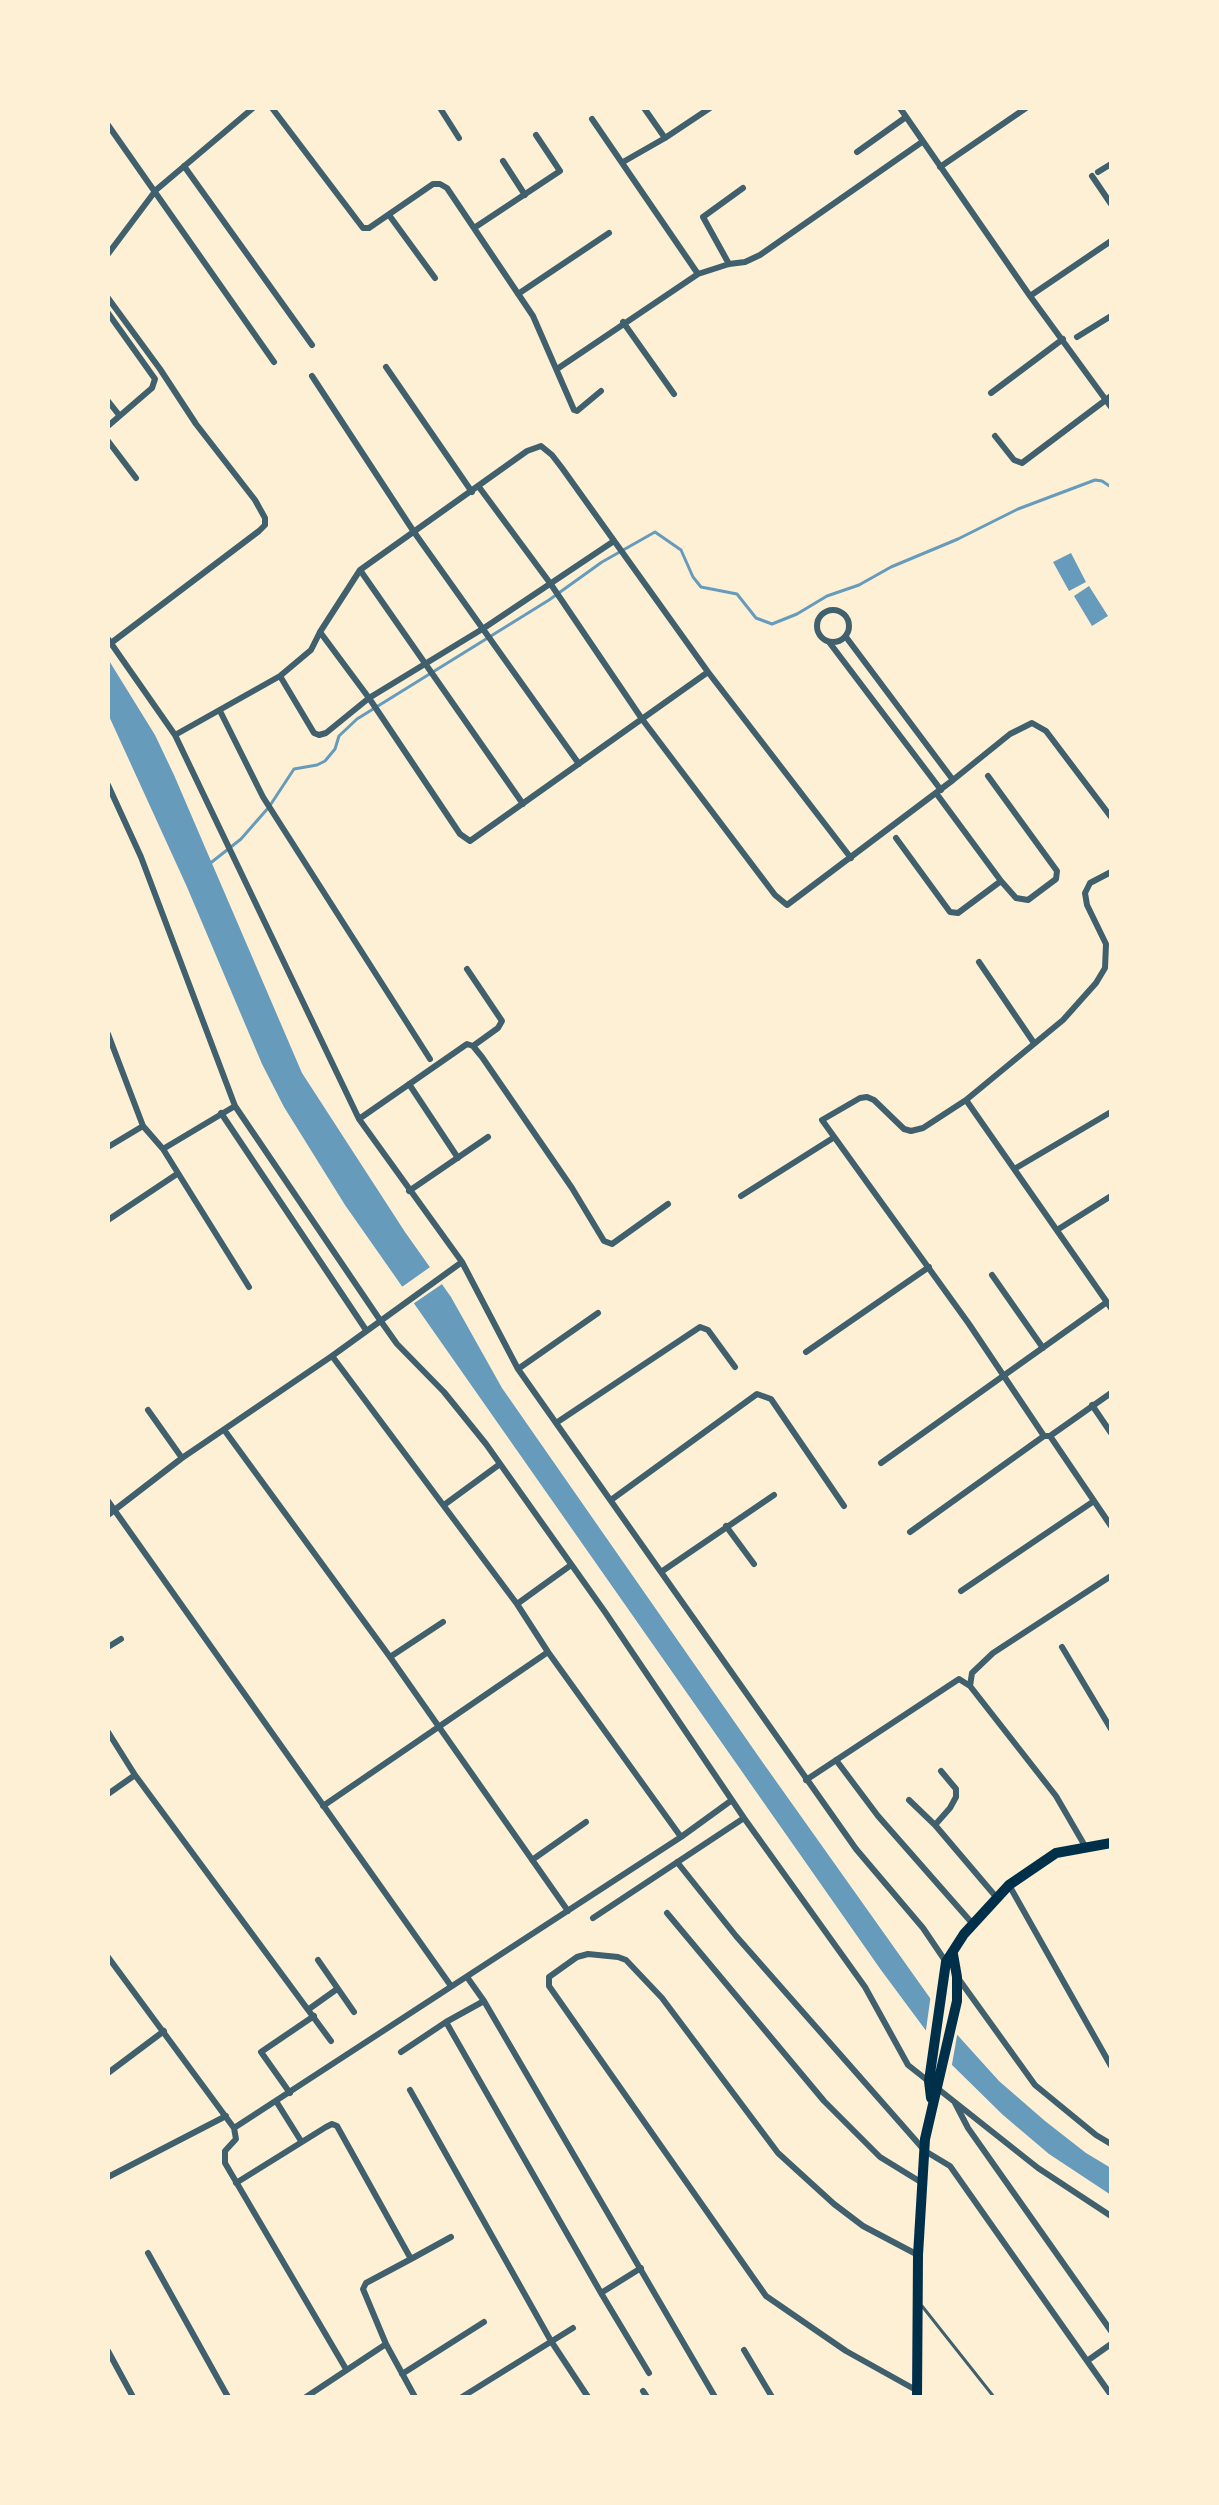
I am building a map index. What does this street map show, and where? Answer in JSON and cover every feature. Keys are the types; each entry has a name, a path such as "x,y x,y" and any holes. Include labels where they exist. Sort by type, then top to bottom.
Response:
{"main road":[{"path":"916,2394 918,2255 925,2139 932,2108 949,1958 972,1923 1009,1885 1056,1853 1111,1843"},
{"path":"933,2081 957,2001 957,1977 949,1958"}],"street":[{"path":"109,249 156,190 253,108"},
{"path":"272,108 363,228 369,228 433,184 447,188 533,316 575,411 601,391"},
{"path":"440,108 459,138"},
{"path":"644,108 665,138"},
{"path":"692,108 697,116"},
{"path":"623,162 710,108"},
{"path":"900,108 1030,296 1108,398 1111,407"},
{"path":"940,167 1026,108"},
{"path":"857,152 906,117"},
{"path":"592,119 698,274"},
{"path":"108,125 274,362"},
{"path":"474,228 560,171 536,135"},
{"path":"557,369 698,274 760,255 922,142"},
{"path":"503,161 525,195"},
{"path":"1111,164 1095,174 1111,204"},
{"path":"184,166 312,345"},
{"path":"729,264 703,217 743,188"},
{"path":"389,215 435,278"},
{"path":"518,294 609,233"},
{"path":"1030,296 1111,241"},
{"path":"108,298 265,518 265,525 259,531 109,641 175,735 359,1119 462,1262 518,1369 856,1849 949,1958"},
{"path":"108,313 155,379 152,388 108,426"},
{"path":"1077,337 1111,316"},
{"path":"623,322 674,394"},
{"path":"991,393 1063,339"},
{"path":"386,367 472,492"},
{"path":"312,376 414,532 579,764"},
{"path":"995,436 1014,460 1022,463 1108,398"},
{"path":"108,401 119,415"},
{"path":"108,441 136,478"},
{"path":"175,735 280,676 311,650 360,570 527,451 541,446 557,462 708,672 851,858"},
{"path":"479,487 552,586 642,719 780,901 787,905 939,792 1010,734 1036,724 1046,731 1111,817"},
{"path":"280,676 314,733 326,733 370,700 485,631 615,542"},
{"path":"360,570 523,804"},
{"path":"953,780 846,637 847,617 835,610 828,611 819,620 819,633 829,642 1001,881 1016,898 1028,900 1056,879 1057,871 988,776"},
{"path":"320,632 470,841 708,672"},
{"path":"829,642 846,637"},
{"path":"220,711 275,817 430,1059"},
{"path":"108,785 146,870 235,1106 397,1344 444,1392 500,1464 744,1818 865,1987 908,2065 933,2081 1038,2168 1111,2216"},
{"path":"896,838 950,912 958,913 1001,881"},
{"path":"1111,872 1090,883 1085,893 1087,905 1106,944 1105,968 1096,983 1063,1020 966,1100 923,1128 911,1131 898,1125 874,1100 867,1097 822,1120 1111,1526"},
{"path":"979,962 1034,1043"},
{"path":"359,1119 463,1045 473,1046 498,1028 502,1021 467,969"},
{"path":"108,1034 143,1126 163,1149 249,1287"},
{"path":"473,1046 572,1188 604,1241 612,1244 668,1204"},
{"path":"409,1084 458,1158"},
{"path":"881,1463 1109,1305 966,1100"},
{"path":"163,1149 235,1106"},
{"path":"1016,1168 1111,1112"},
{"path":"221,1113 366,1330"},
{"path":"108,1147 143,1126"},
{"path":"409,1191 488,1137"},
{"path":"741,1196 833,1138"},
{"path":"108,1220 177,1174"},
{"path":"1057,1230 1111,1196"},
{"path":"111,1513 182,1458 225,1431 462,1262"},
{"path":"806,1352 929,1267"},
{"path":"992,1275 1043,1348"},
{"path":"518,1369 598,1313"},
{"path":"556,1423 700,1327 708,1330 735,1367"},
{"path":"332,1356 517,1604 681,1837"},
{"path":"910,1532 1111,1393"},
{"path":"611,1500 757,1394 771,1399 844,1506"},
{"path":"1092,1405 1111,1433"},
{"path":"148,1410 182,1458"},
{"path":"225,1431 390,1657 568,1911"},
{"path":"444,1505 500,1464"},
{"path":"661,1572 774,1495"},
{"path":"108,1501 111,1513 245,1692 451,1986"},
{"path":"961,1591 1094,1501"},
{"path":"726,1526 754,1564"},
{"path":"517,1604 571,1565"},
{"path":"970,1686 972,1673 993,1653 1111,1576"},
{"path":"390,1657 443,1622"},
{"path":"108,1647 121,1639"},
{"path":"1062,1647 1111,1729"},
{"path":"323,1806 548,1652"},
{"path":"806,1780 959,1679 970,1686 1056,1796 1085,1846"},
{"path":"108,1732 135,1775 331,2041"},
{"path":"836,1760 878,1816 972,1923"},
{"path":"935,1825 956,1797 956,1789 941,1771"},
{"path":"108,1794 135,1775"},
{"path":"234,2128 681,1837 732,1800"},
{"path":"909,1800 935,1825 997,1898"},
{"path":"593,1918 744,1818"},
{"path":"532,1860 586,1822"},
{"path":"677,1862 736,1936 925,2151 950,2166 1111,2395"},
{"path":"1009,1885 1111,2066"},
{"path":"667,1913 824,2101 880,2157 924,2184"},
{"path":"916,2394 766,2296 549,1986 549,1977 577,1957 588,1954 626,1960 662,1998 778,2153 863,2226 918,2255"},
{"path":"108,1957 234,2128 236,2139 225,2151 225,2163 346,2369"},
{"path":"318,1960 354,2012"},
{"path":"467,1977 484,2001 715,2397"},
{"path":"957,1977 1035,2085 1111,2144"},
{"path":"309,2009 337,1989"},
{"path":"401,2052 484,2001"},
{"path":"290,2093 261,2052 314,2016"},
{"path":"446,2022 649,2373"},
{"path":"108,2073 164,2031"},
{"path":"410,2090 551,2341 588,2397"},
{"path":"953,2099 968,2128 1111,2331"},
{"path":"276,2101 301,2141"},
{"path":"108,2177 226,2116"},
{"path":"236,2183 301,2141 332,2124 337,2126 411,2259"},
{"path":"415,2397 386,2344 363,2285 451,2237"},
{"path":"148,2253 228,2397"},
{"path":"601,2293 641,2268"},
{"path":"402,2374 484,2322"},
{"path":"462,2397 573,2328"},
{"path":"306,2397 386,2344"},
{"path":"1087,2361 1111,2344"},
{"path":"744,2350 772,2397"},
{"path":"108,2351 133,2397"}],"lane":[{"path":"918,2301 994,2397"}],"water":[{"path":"1071,553 1086,582 1069,591 1053,562"},
{"path":"1089,586 1108,616 1092,626 1074,596"},
{"path":"108,659 155,735 174,775 302,1073 451,1297 502,1388 952,2029 999,2081 1086,2153 1111,2168 1111,2195 1049,2154 1003,2115 950,2063 881,1970 345,1205 284,1107 262,1064 187,887 108,714"}],"pier":[{"path":"433,1265 445,1282 410,1306 399,1289"},
{"path":"931,1994 958,2030 951,2070 925,2037"}],"waterway":[{"path":"208,865 241,839 269,807 294,769 325,761 335,749 339,736 357,719 549,600 602,562 655,532 681,550 701,587 737,594 756,618 772,624 1018,509 1095,480 1111,487"}]}
